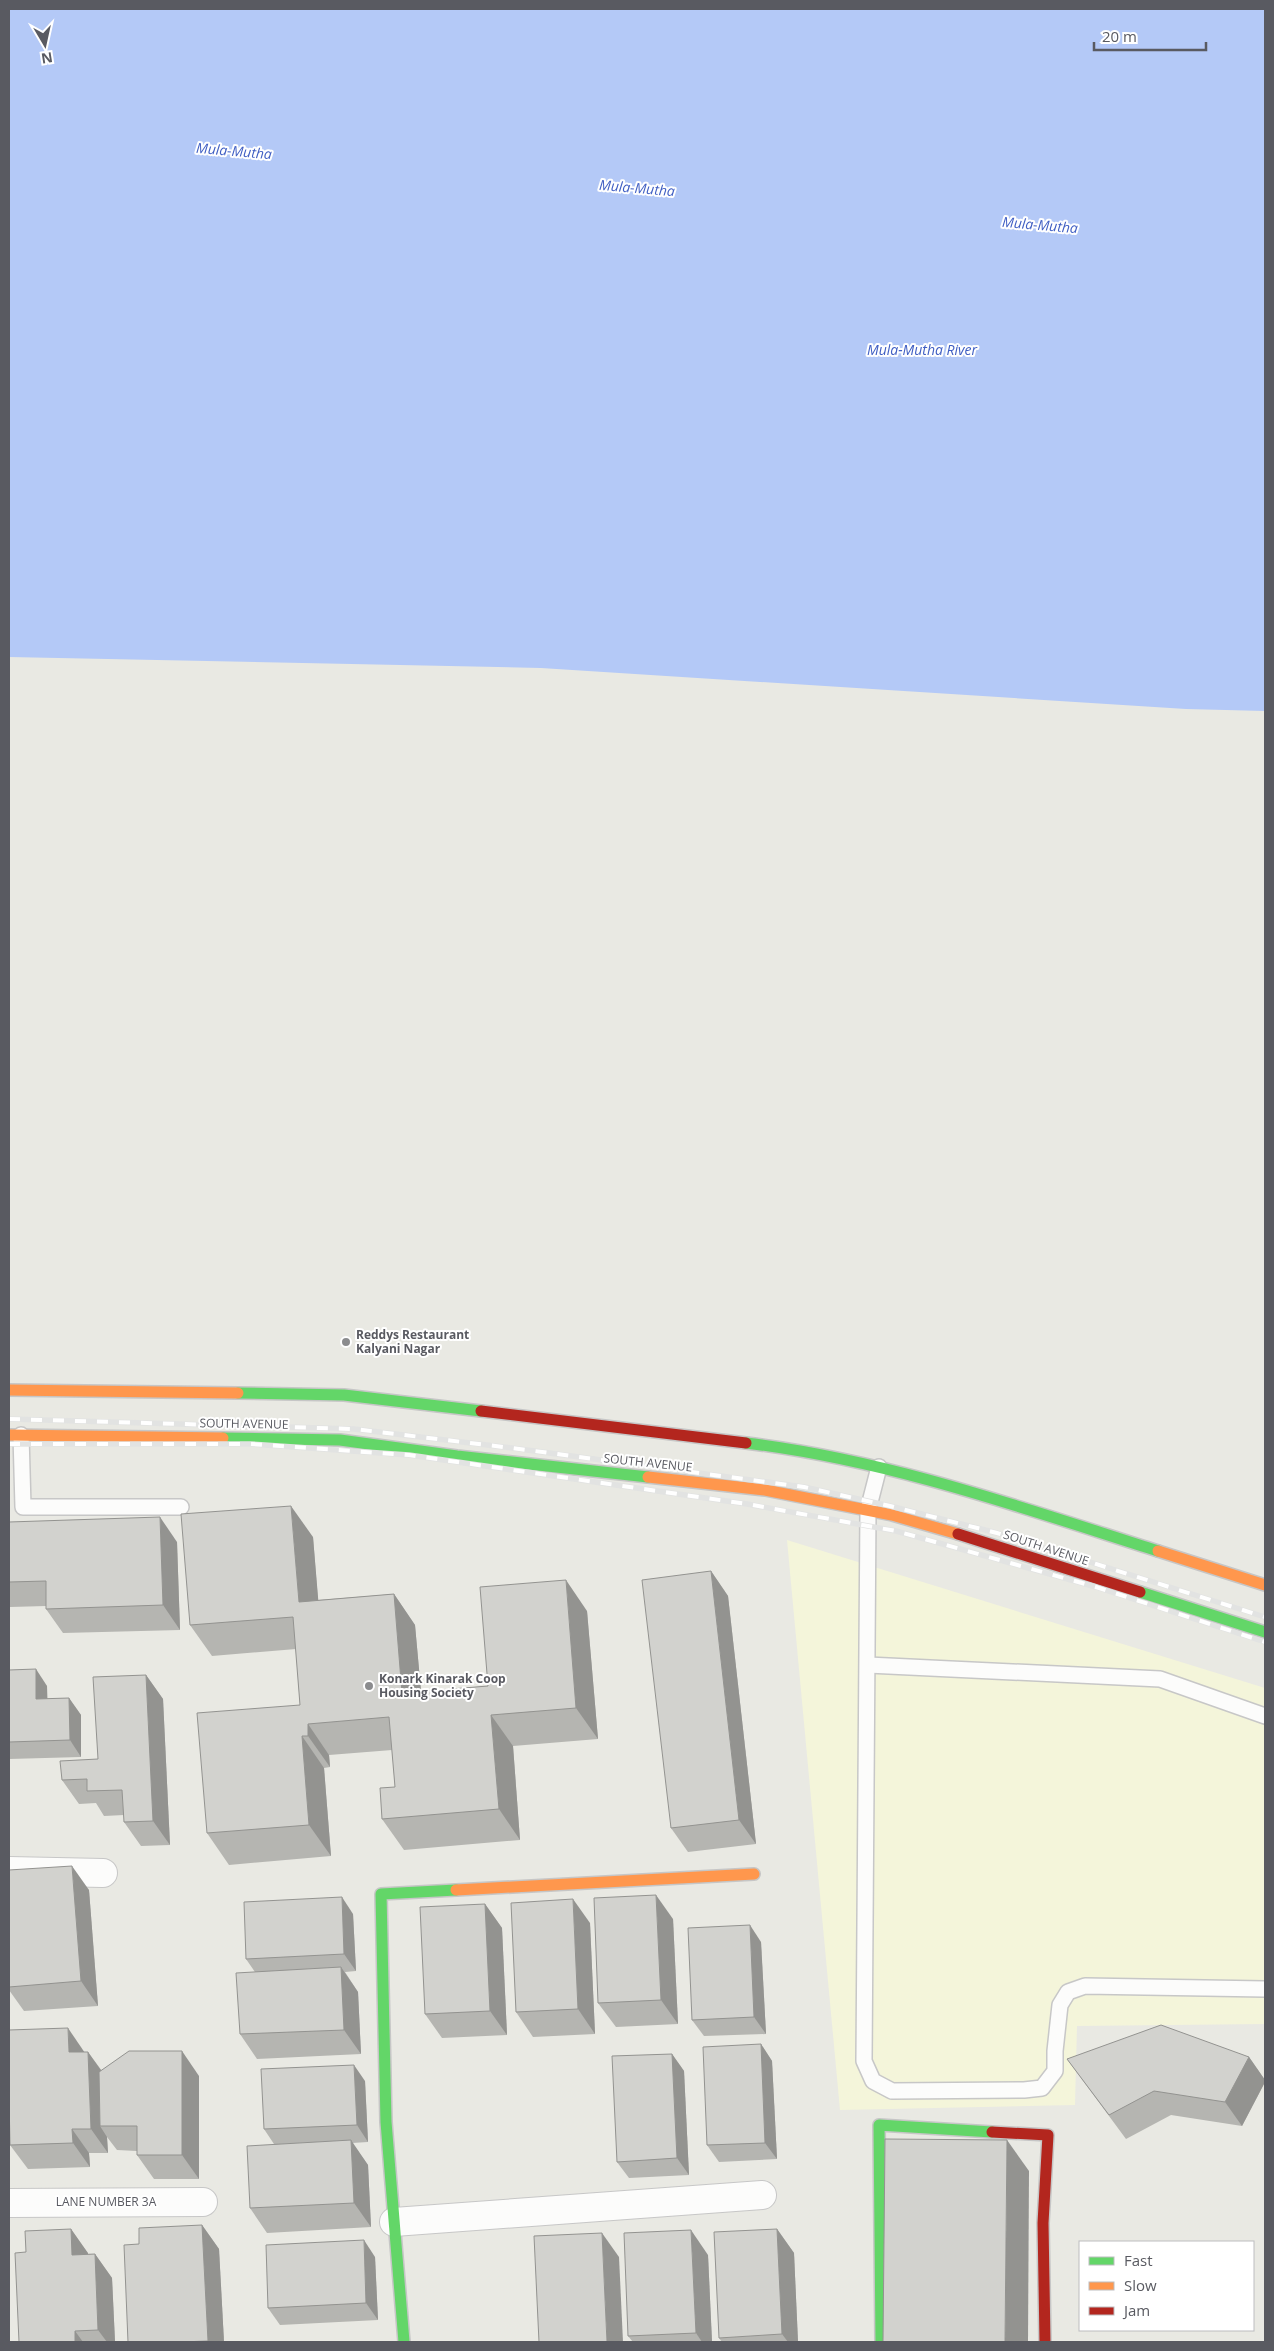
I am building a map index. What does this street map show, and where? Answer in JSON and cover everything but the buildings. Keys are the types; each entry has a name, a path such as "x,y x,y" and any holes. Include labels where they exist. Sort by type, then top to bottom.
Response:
{"main road":[{"path":"9,1390 344,1395 772,1446 903,1472 984,1495 1265,1585"},
{"name":"SOUTH AVENUE","path":"15,1435 340,1440 457,1456 765,1490 868,1510 970,1538 1265,1632"},
{"path":"404,2342 386,2122 381,1894 754,1874"},
{"path":"881,2342 879,2125 1048,2135 1043,2223 1045,2342"}],"street":[{"path":"9,1871 103,1872"},
{"path":"394,2222 762,2195"},
{"name":"LANE NUMBER 3A","path":"9,2203 203,2202"}],"lane":[{"path":"15,1435 23,1508 181,1507"},
{"path":"879,1467 868,1510 864,2061 873,2081 892,2091 1024,2090 1042,2088 1055,2071 1055,2051 1060,2005 1068,1992 1085,1986 1265,1989"},
{"path":"868,1665 1160,1679 1265,1716"}],"shaded area":[{"path":"787,1540 1265,1688 1265,2024 1077,2026 1075,2105 840,2110"}],"water":[{"name":"Mula-Mutha River","path":"9,9 1265,9 1265,711 1186,709 541,668 9,657"}],"railway":[{"path":"9,1419 354,1429 804,1487 997,1533 1265,1617"},
{"path":"9,1444 251,1444 409,1455 747,1504 896,1531 1096,1587 1265,1642"}],"traffic: fast":[{"path":"238,1393 344,1395 481,1411"},
{"path":"223,1438 340,1440 457,1456 648,1477"},
{"path":"746,1443 799,1451 903,1473 1006,1502 1158,1551"},
{"path":"1140,1592 1265,1632"},
{"path":"404,2342 386,2122 381,1894 456,1890"},
{"path":"881,2342 879,2125 992,2132"}],"traffic: slow":[{"path":"9,1390 238,1393"},
{"path":"9,1435 223,1438"},
{"path":"648,1477 765,1490 892,1515 958,1534"},
{"path":"1158,1551 1265,1585"},
{"path":"456,1890 754,1874"}],"traffic: jam":[{"path":"481,1411 746,1443"},
{"path":"958,1534 1140,1592"},
{"path":"992,2132 1048,2135 1043,2223 1045,2342"}],"place":[{"name":"Reddys Restaurant Kalyani Nagar","path":"346,1342"},
{"name":"Konark Kinarak Coop Housing Society","path":"369,1686"}],"water label":[{"name":"Mula-Mutha","path":"234,151"},
{"name":"Mula-Mutha","path":"637,188"},
{"name":"Mula-Mutha","path":"1040,225"}]}
